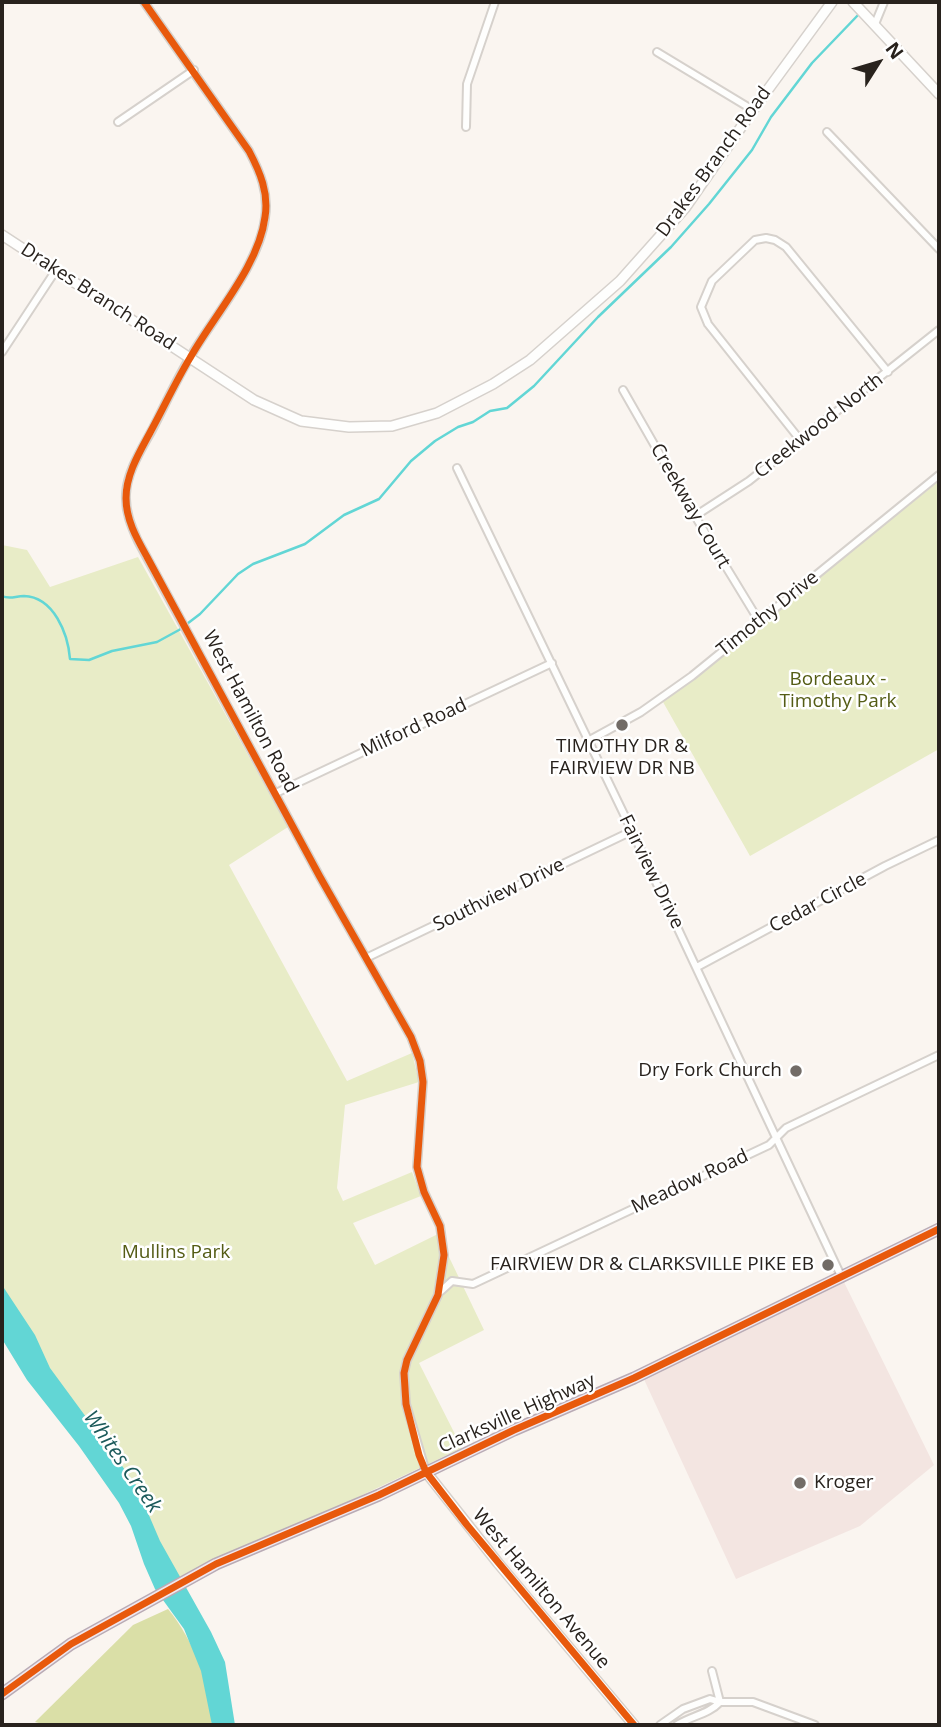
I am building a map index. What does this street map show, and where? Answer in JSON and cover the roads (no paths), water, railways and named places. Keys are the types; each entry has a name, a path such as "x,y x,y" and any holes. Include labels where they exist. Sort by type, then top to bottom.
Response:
{"main road":[{"name":"Clarksville Highway","path":"2,1694 57,1653 216,1564 634,1378 939,1229"}],"street":[{"name":"West Hamilton Road","path":"144,2 249,151 260,172 265,209 260,239 248,263 190,357 139,454 128,482 127,510 135,533 411,1037 420,1061 423,1082 417,1167 440,1226 444,1255 439,1295 407,1360 404,1373 405,1404 426,1472"},
{"path":"466,127 467,84 495,2"},
{"name":"Drakes Branch Road","path":"2,235 254,400 301,421 349,427 392,426 437,413 493,384 530,360 620,281 685,208 832,2"},
{"path":"853,2 939,94"},
{"path":"875,24 884,2"},
{"path":"657,52 753,110"},
{"path":"118,122 194,70"},
{"path":"827,132 939,249"},
{"path":"801,440 708,324 701,307 712,282 755,240 766,237 786,247 888,372"},
{"path":"2,352 56,270"},
{"name":"Creekwood North","path":"695,516 749,481 939,330"},
{"name":"Creekway Court","path":"623,390 759,621"},
{"name":"Fairview Drive","path":"457,468 697,967 842,1278"},
{"name":"Timothy Drive","path":"588,741 641,712 692,676 939,475"},
{"name":"Milford Road","path":"276,793 552,663"},
{"name":"Southview Drive","path":"366,958 632,831"},
{"name":"Cedar Circle","path":"697,967 939,840"},
{"name":"Meadow Road","path":"439,1295 446,1284 452,1281 473,1284 769,1145 786,1128 939,1055"},
{"name":"West Hamilton Avenue","path":"426,1472 498,1563 634,1725"},
{"path":"712,1671 720,1702"},
{"path":"660,1725 673,1715 710,1699 720,1702 753,1702 815,1725"},
{"path":"673,1715 678,1725 714,1708 720,1702"}],"water":[{"path":"2,1285 35,1335 50,1368 136,1485 160,1541 225,1662 235,1725 212,1725 201,1671 184,1629 155,1589 131,1526 119,1503 79,1446 27,1380 2,1339"}],"waterway":[{"path":"2,596 24,596 44,603 62,628 70,659 89,660 112,651 157,642 179,630 200,614 238,574 253,564 305,544 344,515 379,499 411,461 435,441 490,411 507,408 534,386 598,317 671,247 709,204 752,150 771,117 812,63 859,14"}],"place":[{"name":"TIMOTHY DR & FAIRVIEW DR NB","path":"622,725"},
{"name":"Dry Fork Church","path":"796,1071"},
{"name":"FAIRVIEW DR & CLARKSVILLE PIKE EB","path":"828,1265"},
{"name":"Kroger","path":"800,1483"}],"park label":[{"name":"Bordeaux - Timothy Park","path":"838,691"},
{"name":"Mullins Park","path":"176,1253"}],"water label":[{"name":"Whites Creek","path":"122,1462"}]}
